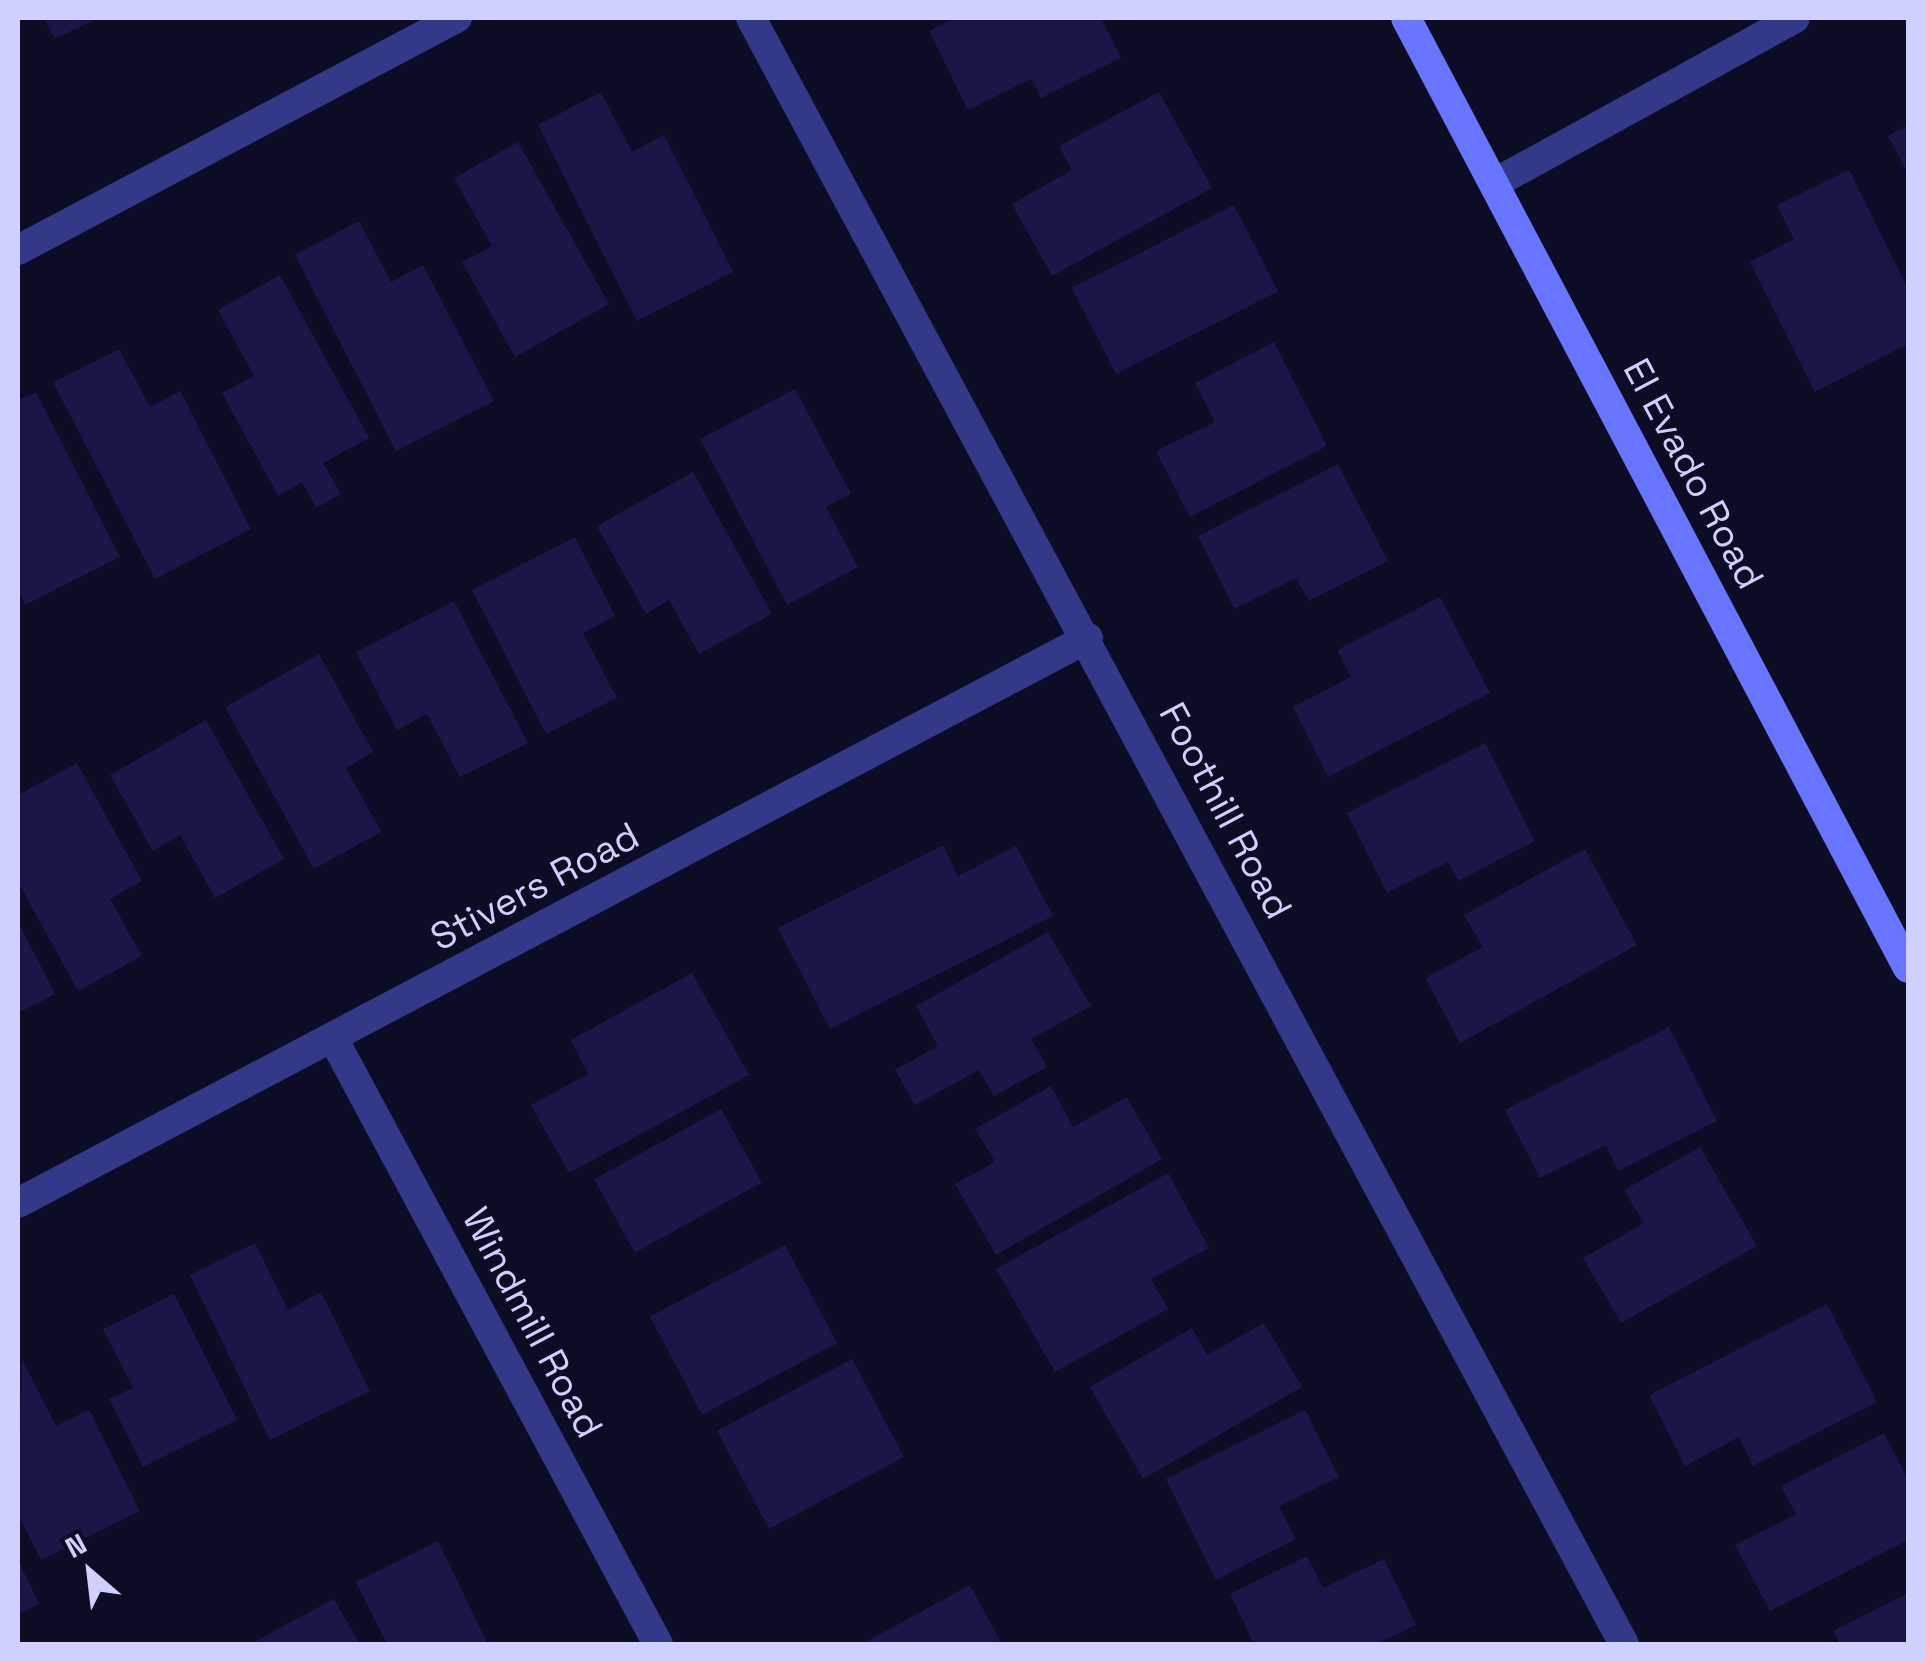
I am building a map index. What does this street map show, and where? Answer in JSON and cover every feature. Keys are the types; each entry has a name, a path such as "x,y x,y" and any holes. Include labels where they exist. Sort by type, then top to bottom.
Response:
{"main road":[{"name":"El Evado Road","path":"1406,18 1908,968"}],"street":[{"path":"18,250 457,18"},
{"name":"Foothill Road","path":"751,18 1088,638 1624,1644"},
{"path":"1495,183 1794,18"},
{"name":"Stivers Road","path":"18,1203 334,1040 1088,638"},
{"name":"Windmill Road","path":"334,1040 658,1644"}],"building":[{"path":"44,18 98,18 55,39"},
{"path":"956,18 1101,18 1121,58 1041,98 1031,79 968,110 929,31"},
{"path":"601,92 632,152 664,135 733,272 637,321 538,125"},
{"path":"1159,92 1212,188 1052,276 1012,204 1072,170 1059,146"},
{"path":"1908,125 1908,174 1888,136"},
{"path":"518,142 609,304 515,357 462,262 492,246 454,178"},
{"path":"1849,170 1908,289 1908,344 1815,392 1750,262 1794,239 1777,205"},
{"path":"1234,205 1278,291 1116,374 1072,288"},
{"path":"359,221 391,282 423,265 494,401 396,451 295,255"},
{"path":"280,275 369,438 323,463 341,494 316,508 302,482 278,496 222,393 254,376 218,310"},
{"path":"1274,342 1327,446 1190,517 1156,451 1215,422 1195,383"},
{"path":"119,349 150,407 180,391 251,529 155,579 53,382"},
{"path":"795,389 851,494 826,507 858,567 787,605 700,439"},
{"path":"36,392 120,557 25,605 18,589 18,401"},
{"path":"1338,464 1388,561 1309,601 1296,578 1234,609 1198,536"},
{"path":"693,472 772,614 699,654 669,600 646,614 597,526"},
{"path":"575,537 615,616 583,633 617,698 546,734 472,590"},
{"path":"1440,597 1490,693 1328,777 1293,707 1351,677 1337,650"},
{"path":"454,601 528,743 460,777 427,714 397,730 356,652"},
{"path":"319,654 373,752 346,768 381,832 314,869 225,707"},
{"path":"206,720 284,859 215,898 180,835 153,851 110,775"},
{"path":"1485,743 1535,841 1458,881 1448,862 1387,893 1347,813"},
{"path":"77,763 142,881 110,899 142,956 78,991 18,882 18,795"},
{"path":"943,845 958,876 1016,846 1053,916 830,1029 778,928"},
{"path":"1585,849 1637,945 1460,1043 1425,978 1483,947 1464,915"},
{"path":"18,922 55,994 18,1013"},
{"path":"1048,932 1091,1006 1031,1039 1047,1067 994,1096 979,1070 915,1105 895,1070 938,1046 916,1006"},
{"path":"692,973 749,1075 569,1173 531,1105 588,1074 571,1040"},
{"path":"1669,1027 1717,1121 1618,1171 1606,1145 1540,1178 1505,1110"},
{"path":"1051,1086 1073,1127 1127,1097 1162,1159 996,1255 955,1184 995,1162 975,1129"},
{"path":"721,1109 762,1182 635,1253 594,1179"},
{"path":"1700,1147 1757,1246 1621,1323 1583,1258 1644,1223 1624,1190"},
{"path":"1168,1173 1209,1248 1151,1279 1168,1309 1055,1372 996,1269"},
{"path":"255,1243 288,1310 321,1292 370,1391 270,1440 190,1275"},
{"path":"785,1245 837,1343 702,1415 650,1317"},
{"path":"174,1294 237,1420 143,1467 109,1399 133,1388 103,1329"},
{"path":"1827,1304 1877,1402 1753,1466 1739,1437 1685,1466 1649,1395"},
{"path":"1264,1323 1302,1387 1143,1479 1090,1387 1192,1328 1207,1355"},
{"path":"22,1359 56,1426 89,1410 140,1511 41,1560 18,1514"},
{"path":"852,1359 904,1457 769,1529 717,1431"},
{"path":"1305,1410 1339,1477 1279,1506 1296,1539 1216,1580 1166,1479"},
{"path":"1884,1433 1908,1480 1908,1540 1770,1611 1735,1545 1796,1514 1781,1486"},
{"path":"438,1541 488,1644 387,1644 356,1582"},
{"path":"1307,1556 1323,1588 1384,1559 1416,1625 1376,1644 1254,1644 1230,1594"},
{"path":"18,1560 39,1604 18,1615"},
{"path":"970,1585 1002,1644 862,1644"},
{"path":"1908,1593 1908,1644 1840,1644 1833,1631"},
{"path":"334,1599 360,1644 250,1644"}]}
